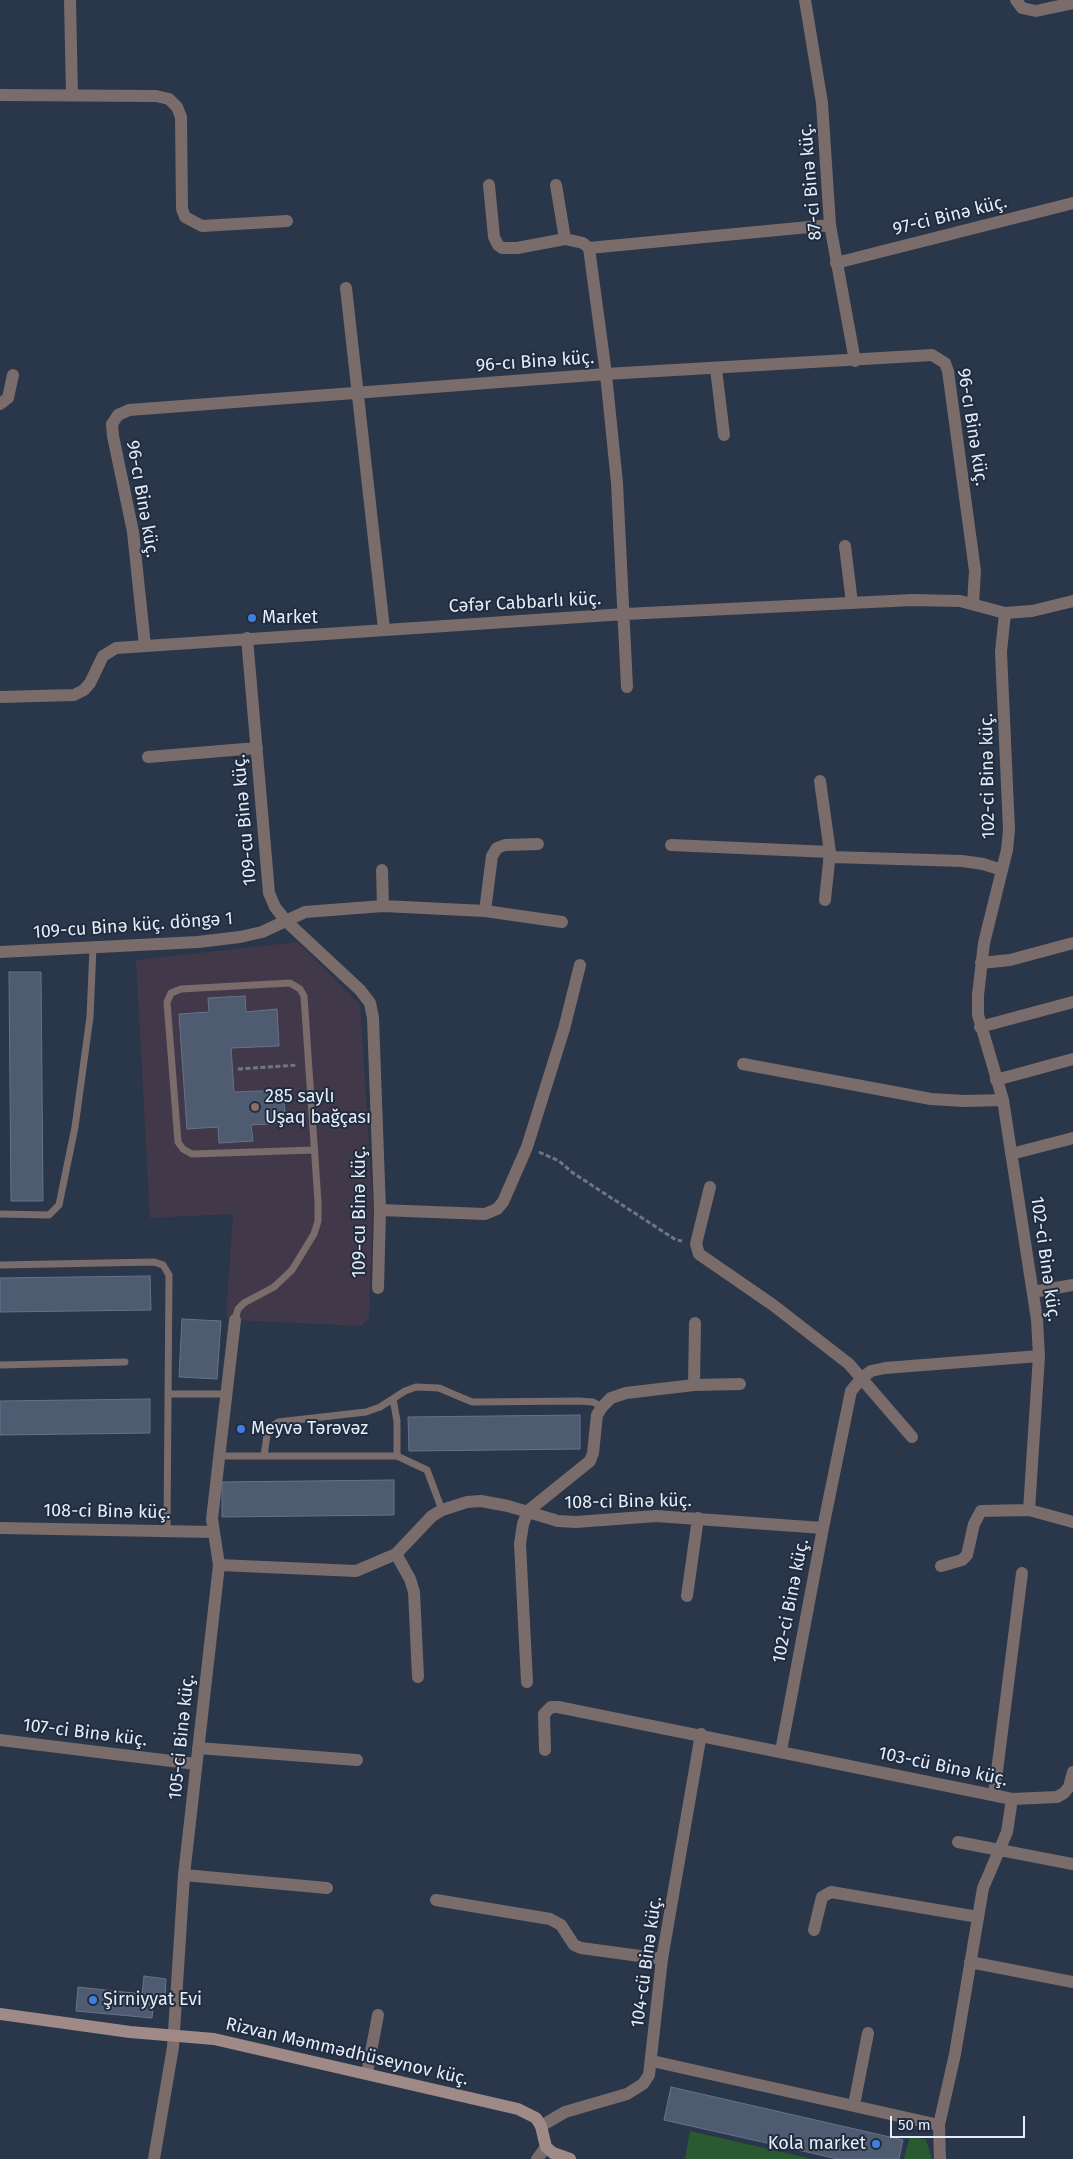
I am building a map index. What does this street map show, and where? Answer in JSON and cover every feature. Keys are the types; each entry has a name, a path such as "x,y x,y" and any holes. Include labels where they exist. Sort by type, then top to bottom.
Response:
{"street":[{"path":"70,0 72,95"},
{"name":"87-ci Binə küç.","path":"805,0 822,103 830,225 855,361"},
{"path":"1016,0 1022,8 1036,11 1073,3"},
{"path":"0,95 156,96 169,99 178,107 181,117 182,209 184,218 202,226 287,221"},
{"path":"488,185 494,237 502,248 517,248 565,239 583,242 589,248 606,374 616,482 625,614 627,687"},
{"path":"556,185 565,239"},
{"name":"97-ci Binə küç.","path":"836,263 1073,203"},
{"path":"589,248 830,225"},
{"path":"346,288 384,629"},
{"name":"96-cı Binə küç.","path":"145,646 134,532 112,424 118,415 129,410 606,374 855,361 932,355 945,363 974,571 973,604"},
{"path":"716,369 724,434"},
{"path":"0,404 8,398 13,375"},
{"path":"845,546 852,603"},
{"name":"Cəfər Cabbarlı küç.","path":"0,697 74,694 84,690 90,683 103,656 108,651 116,648 625,614 943,599 973,604 1005,613 1032,611 1073,601"},
{"name":"102-ci Binə küç.","path":"1005,613 1001,652 1010,830 984,943 978,995 980,1027 1002,1100 1033,1292 1039,1356 1029,1510"},
{"name":"109-cu Binə küç.","path":"247,638 269,893 275,907 286,921 360,990 370,1003 373,1018 380,1210 378,1288"},
{"path":"148,757 257,748"},
{"path":"820,781 830,852 825,900"},
{"path":"485,911 492,856 497,848 505,845 538,844"},
{"path":"671,845 830,852"},
{"path":"830,852 832,857 962,861 983,864 1002,870"},
{"path":"382,870 383,906"},
{"name":"109-cu Binə küç. döngə 1","path":"0,952 198,942 240,937 262,932 305,912 383,906 485,911 562,922"},
{"path":"981,964 1010,960 1073,943"},
{"path":"380,1210 485,1214 497,1209 503,1202 527,1147 564,1029 580,965"},
{"path":"980,1027 1073,1002"},
{"path":"996,1080 1073,1059"},
{"path":"743,1064 931,1099 964,1102 1002,1100"},
{"path":"1011,1154 1073,1138"},
{"path":"710,1187 696,1244 699,1254 773,1305 849,1364 912,1437"},
{"path":"1033,1292 1073,1285"},
{"name":"105-ci Binə küç.","path":"154,2159 174,2034 184,1875 219,1565 219,1552 213,1532 212,1519 235,1320"},
{"path":"694,1385 695,1323"},
{"path":"862,1378 871,1371 885,1368 1039,1356"},
{"name":"102-ci Binə küç.","path":"781,1751 847,1405 851,1391 862,1378"},
{"path":"527,1682 520,1544 523,1524 528,1511 590,1460 593,1453 597,1415 602,1407 612,1398 626,1393 694,1385 740,1384"},
{"name":"108-ci Binə küç.","path":"219,1565 356,1571 396,1554 432,1516 442,1510 467,1502 480,1501 528,1511 558,1521 576,1522 656,1516 823,1528"},
{"path":"941,1566 962,1560 967,1555 976,1520 981,1511 1029,1510 1073,1522"},
{"path":"687,1596 698,1518"},
{"name":"108-ci Binə küç.","path":"0,1528 213,1532"},
{"path":"396,1554 410,1579 414,1592 418,1677"},
{"path":"994,1795 1022,1573"},
{"name":"103-cü Binə küç.","path":"545,1750 544,1714 551,1707 700,1734 1012,1799 1007,1832 997,1851 983,1888 955,2054 939,2125 940,2159"},
{"name":"104-cü Binə küç.","path":"541,2126 566,2112 627,2094 643,2084 649,2075 662,1959 700,1734"},
{"name":"107-ci Binə küç.","path":"0,1740 196,1764"},
{"path":"198,1748 357,1760"},
{"path":"1012,1799 1057,1797 1069,1787 1073,1772"},
{"path":"958,1842 997,1851 1073,1864"},
{"path":"184,1875 327,1888"},
{"path":"814,1930 822,1897 831,1892 978,1917"},
{"path":"436,1900 550,1919 561,1925 574,1945 581,1948 662,1959"},
{"path":"970,1962 1073,1982"},
{"name":"Rizvan Məmmədhüseynov küç.","path":"0,2014 130,2032 174,2034 214,2039 518,2109 536,2118 541,2126"},
{"path":"367,2074 378,2015"},
{"path":"854,2105 868,2033"},
{"path":"652,2061 939,2125"},
{"path":"541,2126 546,2147 553,2153 570,2159"},
{"path":"537,2159 546,2147"}],"lane":[{"path":"0,1214 49,1216 59,1205 75,1127 90,1018 93,948"},
{"path":"235,1320 238,1309 244,1303 274,1287 292,1270 314,1234 318,1202 304,996 300,988 290,983 181,989 171,993 167,1002 178,1142 183,1149 192,1154 314,1150"},
{"path":"0,1264 154,1262 163,1265 169,1275 167,1530"},
{"path":"0,1365 124,1362"},
{"path":"264,1456 267,1435 271,1427 278,1422 366,1412 405,1391 427,1387 439,1388 472,1402 579,1401 593,1402 602,1407"},
{"path":"169,1394 226,1394"},
{"path":"393,1399 397,1421 397,1456"},
{"path":"218,1456 397,1456 427,1470 442,1510"}],"path":[{"path":"238,1069 308,1065"},
{"path":"527,1147 559,1161 573,1173 676,1240 696,1244"}],"shaded area":[{"name":"285 saylı Uşaq bağçası","path":"298,942 360,1005 373,1208 369,1318 361,1326 235,1320 226,1317 233,1214 150,1218 136,960"}],"green space":[{"path":"690,2131 812,2159 685,2159"},
{"path":"910,2136 926,2140 932,2159 904,2159"}],"building":[{"path":"9,972 41,972 43,1201 11,1201"},
{"path":"245,996 246,1012 277,1009 279,1046 231,1048 234,1092 283,1090 286,1123 251,1125 253,1141 219,1143 218,1127 187,1129 179,1014 209,1012 208,998"},
{"path":"150,1276 151,1310 0,1312 0,1278"},
{"path":"182,1319 221,1321 217,1379 179,1377"},
{"path":"150,1399 150,1433 0,1435 0,1401"},
{"path":"580,1415 580,1449 409,1451 408,1417"},
{"path":"394,1480 394,1515 222,1517 222,1482"},
{"path":"144,1976 166,1979 165,1998 154,1997 152,2018 76,2011 78,1987 142,1994"},
{"path":"671,2087 903,2140 899,2159 838,2159 664,2120"}],"place":[{"name":"Market","path":"252,618"},
{"name":"285 saylı Uşaq bağçası","path":"255,1107"},
{"name":"Meyvə Tərəvəz","path":"241,1429"},
{"name":"Şirniyyat Evi","path":"93,2000"},
{"name":"Kola market","path":"876,2144"}]}
